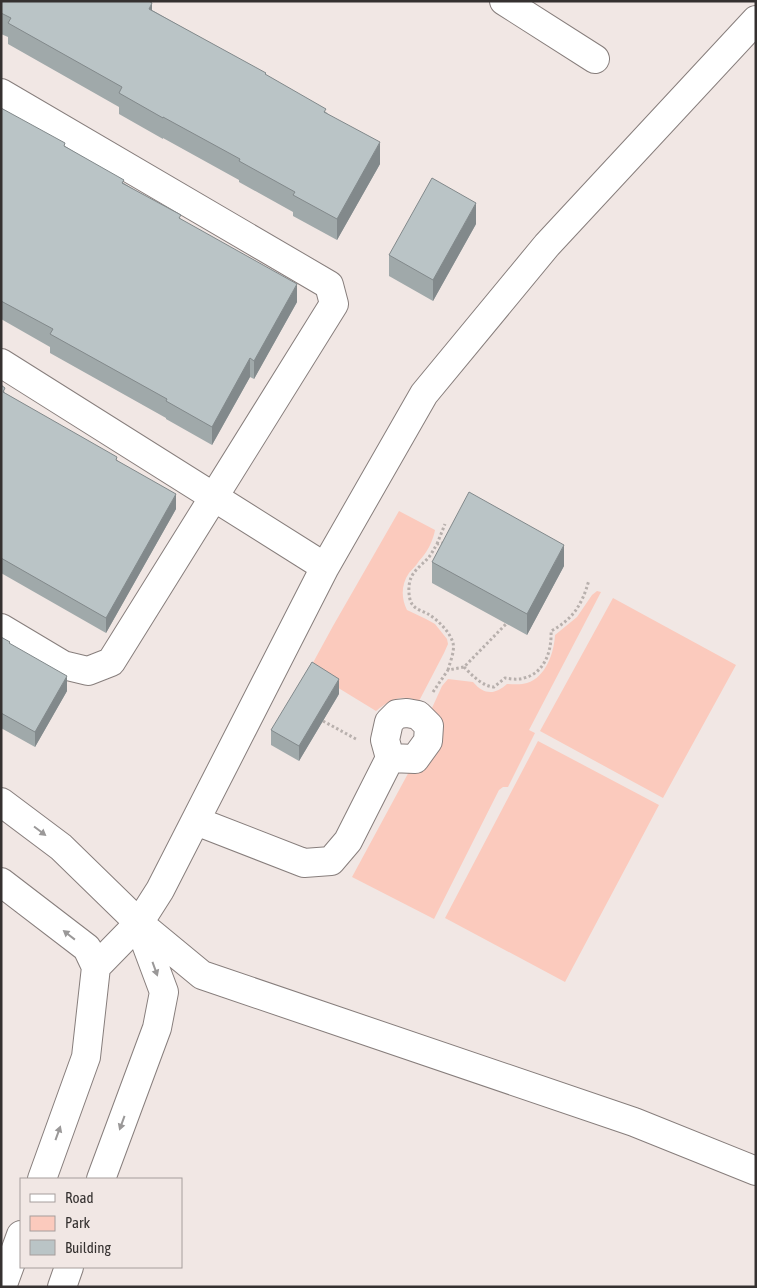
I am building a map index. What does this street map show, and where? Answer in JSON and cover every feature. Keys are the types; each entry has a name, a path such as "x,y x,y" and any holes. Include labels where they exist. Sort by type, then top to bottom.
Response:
{"street":[{"path":"504,1 595,59"},
{"path":"96,967 139,923 160,890 324,567 424,394 547,246 756,20"},
{"path":"1,93 329,285 334,304 111,662 88,671 63,665 1,628"},
{"path":"1,363 324,567"},
{"path":"196,821 304,863 331,861 348,841 390,758 385,740 389,722 397,714 407,713 418,716"},
{"path":"1,802 61,847 139,923 202,975 634,1122 756,1171"},
{"path":"1,882 87,948 96,967 86,1057 42,1178"},
{"path":"102,1178 157,1028 164,992 139,923"},
{"path":"2,1287 20,1239"},
{"path":"62,1287 69,1268"}],"path":[{"path":"418,716 448,670 453,645 445,629 437,620 412,605 409,586 411,578 437,544 445,524"},
{"path":"437,544 445,543"},
{"path":"464,667 487,686 494,687 505,678 524,679 538,671 544,664 551,647 551,631 566,622 574,614 589,580"},
{"path":"448,670 464,667 506,624"}],"green space":[{"path":"399,511 435,530 427,551 406,578 403,596 407,610 435,624 447,639 448,644 419,701 407,698 396,699 376,711 309,670"},
{"path":"597,591 601,592 529,730 535,733 508,787 503,787 499,790 434,919 352,877 411,768 442,742 442,724 432,708 442,686 448,679 473,682 485,691 494,692 507,684 522,684 534,680 548,664 555,635 577,617 592,595"},
{"path":"613,598 736,665 663,798 540,731"},
{"path":"538,741 659,805 565,982 445,918"}],"building":[{"path":"1,1 149,1 152,3 149,9 266,73 326,109 324,112 380,142 337,219 293,195 295,192 239,161 240,159 119,93 122,87 8,23 11,18 1,13"},
{"path":"1,108 65,143 64,146 124,180 122,183 181,215 179,218 297,284 254,361 250,358 212,427 166,401 167,399 50,334 53,329 1,301"},
{"path":"432,178 476,203 433,280 389,255"},
{"path":"1,385 5,388 3,392 117,457 116,460 176,494 106,618 1,558"},
{"path":"469,492 564,545 527,614 432,562"},
{"path":"1,637 67,676 35,732 1,713"},
{"path":"312,662 339,679 299,746 271,730"}]}
